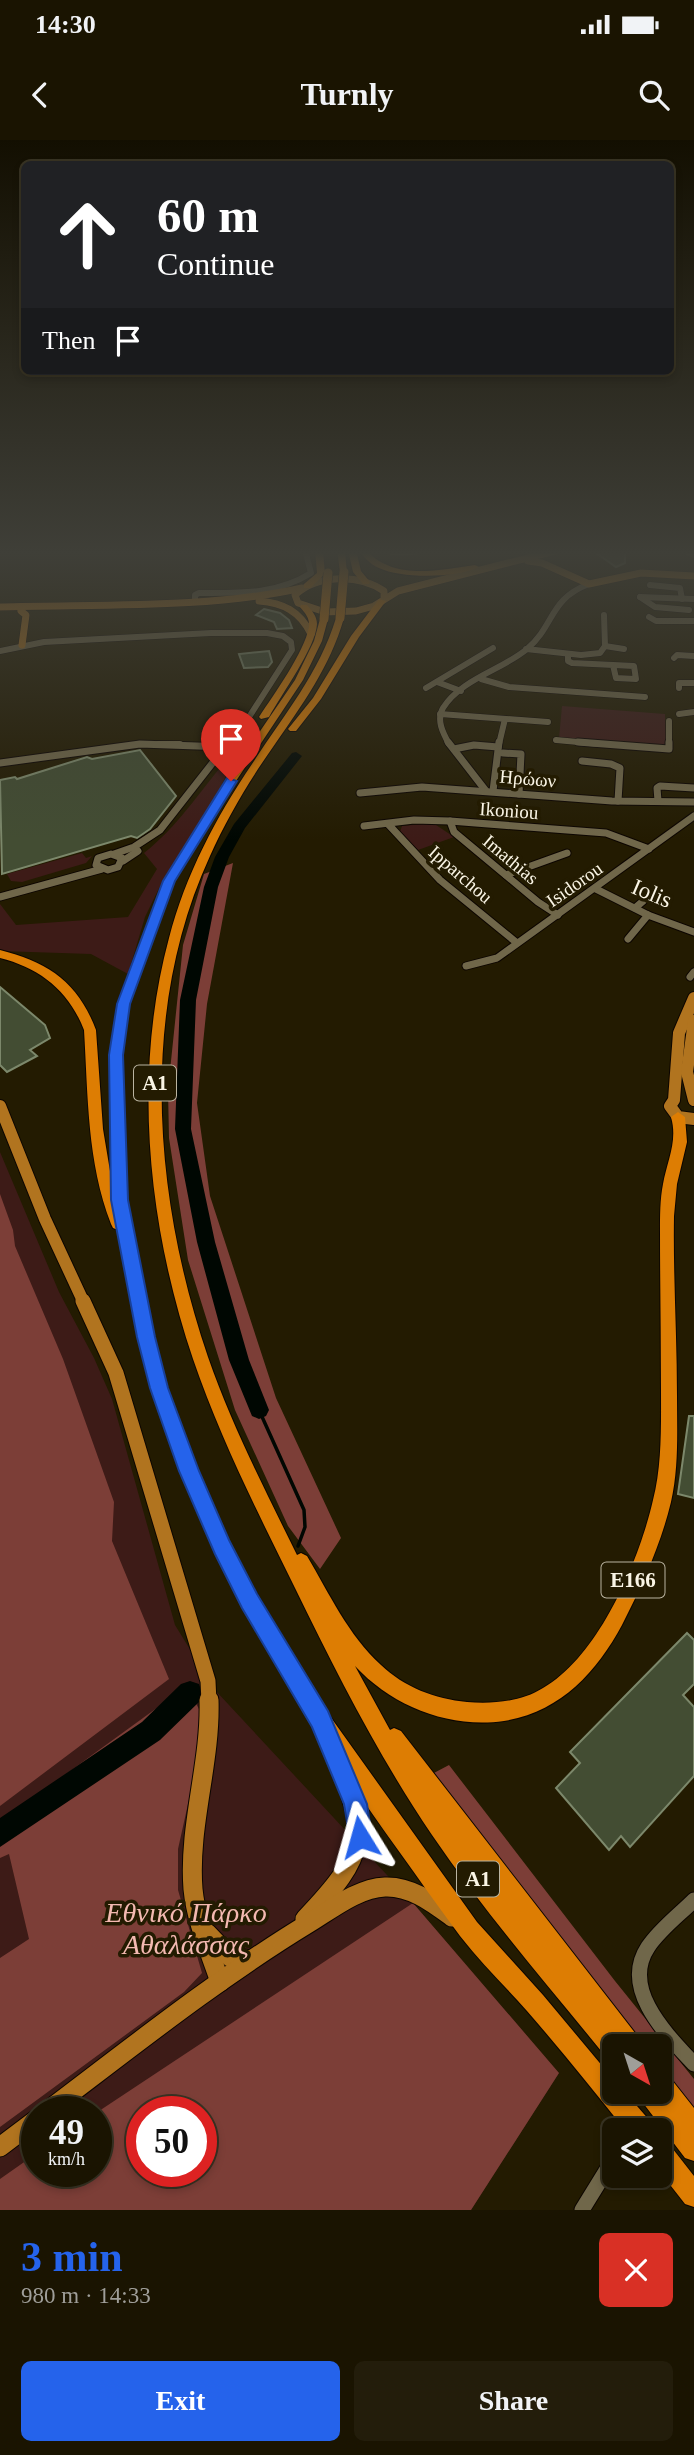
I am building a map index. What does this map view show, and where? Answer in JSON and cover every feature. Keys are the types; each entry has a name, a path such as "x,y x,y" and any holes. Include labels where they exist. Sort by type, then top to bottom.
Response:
{"highway":[{"path":"231,781 244,752 304,647"},
{"name":"A1","path":"315,647 299,680 231,781 169,881 124,1004 116,1068 118,1178 126,1241 159,1388 189,1471 222,1547 250,1601 320,1719 469,1930 535,2003 630,2118"},
{"name":"A1","path":"332,647 311,688 262,755 238,795 194,879 180,920 169,961 155,1086 164,1209 201,1358 244,1465 335,1651 418,1795 458,1853 602,2034"},
{"path":"238,795 308,711 348,647"},
{"path":"0,954 21,959 47,971 68,990 87,1018 107,1198 126,1241"},
{"name":"E166","path":"244,1465 349,1641 374,1672 391,1685 428,1704 486,1713 521,1708 561,1689 589,1658 623,1603 646,1551 662,1500 669,1433 667,1224 682,1112"},
{"path":"361,1696 622,2034"},
{"path":"672,2098 694,2127"},
{"path":"658,2104 694,2149"},
{"path":"672,2167 694,2194"}],"main road":[{"path":"682,1112 679,1033 694,999"},
{"path":"694,1021 687,1075 688,1088 694,1101"},
{"path":"682,1112 684,1098 694,1101"},
{"path":"0,1106 45,1219 116,1373 208,1681 211,1731 192,1867 195,1905 220,1982"},
{"path":"0,1128 50,1246 72,1292 87,1312"},
{"path":"292,1932 347,1873 356,1858 360,1837 355,1804 320,1719"},
{"path":"67,2096 220,1982 292,1932 350,1898 386,1887 404,1889 426,1899 469,1930"},
{"path":"202,1928 232,1960 238,1962 254,1959"},
{"path":"0,2147 21,2131"}],"street":[{"path":"0,894 118,867 158,837 249,717 292,650 292,647"},
{"path":"489,791 454,749 440,726 440,714 444,706 461,691 528,647"},
{"path":"526,649 568,655 595,654 604,647"},
{"path":"609,647 624,649"},
{"path":"426,688 493,648"},
{"path":"568,655 568,661 572,663 636,670 635,680 616,678 613,668"},
{"path":"674,658 677,655 694,656"},
{"path":"481,678 509,687 645,697"},
{"path":"437,682 461,691"},
{"path":"678,688 679,683 694,683"},
{"path":"679,714 694,712"},
{"path":"440,714 548,722"},
{"path":"489,791 505,719"},
{"path":"556,740 669,750 669,721"},
{"path":"474,745 475,735"},
{"path":"0,763 142,743 179,742 226,747"},
{"path":"454,749 474,745 521,754 519,794"},
{"path":"0,894 95,863 102,856 114,855 134,847 160,830 226,747"},
{"path":"582,761 611,764 620,768 618,801"},
{"path":"658,801 657,788 660,786 694,788"},
{"name":"Ηρώων","path":"360,793 422,787 618,801 694,802"},
{"name":"Isidorou","path":"466,966 497,958 694,816"},
{"name":"Ikoniou","path":"364,826 414,820 450,821 606,833 649,849"},
{"name":"Imathias","path":"450,821 454,832 558,915"},
{"name":"Ipparchou","path":"388,824 440,880 517,943"},
{"path":"506,875 567,853"},
{"path":"114,855 123,861"},
{"path":"95,863 102,869"},
{"name":"Iolis","path":"596,888 648,915 694,932"},
{"path":"635,908 656,890"},
{"path":"628,939 648,915"},
{"path":"694,1900 646,1948 638,1977 644,1998 694,2064"},
{"path":"582,2210 602,2178"}],"green space":[{"path":"562,706 665,714 666,747 559,738"},
{"path":"243,742 215,798 163,880 145,917 128,974 91,954 0,951 0,904 16,925 128,917 157,869 144,853 171,828"},
{"path":"433,823 454,837 418,850 400,832 402,826"},
{"path":"82,853 86,858 92,856 86,863 22,882 11,881 7,874"},
{"path":"233,863 207,1004 197,1103 210,1196 276,1398 341,1538 320,1569 288,1526 235,1410 188,1260 169,1138 168,1090 183,945 204,874"},
{"name":"Εθνικό Πάρκο Αθαλάσσας","path":"0,1152 59,1292 112,1399 175,1625 215,1690 413,1903 559,2073 471,2210 0,2210"},
{"path":"0,1194 13,1230 15,1246 63,1359 114,1502 112,1541 169,1679 0,1806"},
{"path":"187,1686 200,1711 194,1777 178,1849 178,1890 202,1973 184,1992 42,2096 21,2096 21,2112 0,2127 0,1958 29,1939 9,1854 0,1858 0,1822"},
{"path":"449,1765 658,2034 629,2034 432,1774"},
{"path":"413,1903 559,2073 471,2210 0,2210 0,2179 21,2164 21,2187 112,2187 112,2102"},
{"path":"672,2052 694,2079 694,2110 672,2084"}],"building":[{"path":"269,651 272,662 268,667 244,668 239,654"},
{"path":"140,750 176,796 150,829 137,838 131,836 2,874 0,780 15,777 17,779 87,757 92,759"},
{"path":"0,987 45,1025 50,1038 30,1050 37,1056 7,1072 0,1065"},
{"path":"689,1416 694,1416 694,1498 678,1494"},
{"path":"687,1633 694,1640 694,1684 683,1695 694,1707 694,1776 630,1847 621,1836 609,1850 556,1788 580,1763 570,1752"}],"waterway":[{"path":"259,1410 239,1360 206,1242 183,1129 188,1000 211,887 222,857 239,827 296,756"},
{"path":"259,1410 304,1510 305,1527 298,1546"},
{"path":"0,1834 151,1731 190,1693"}],"route":[{"path":"231,781 169,881 124,1004 116,1055 120,1200 146,1337 159,1388 189,1471 222,1547 250,1601 320,1719 355,1804 360,1837"}]}
